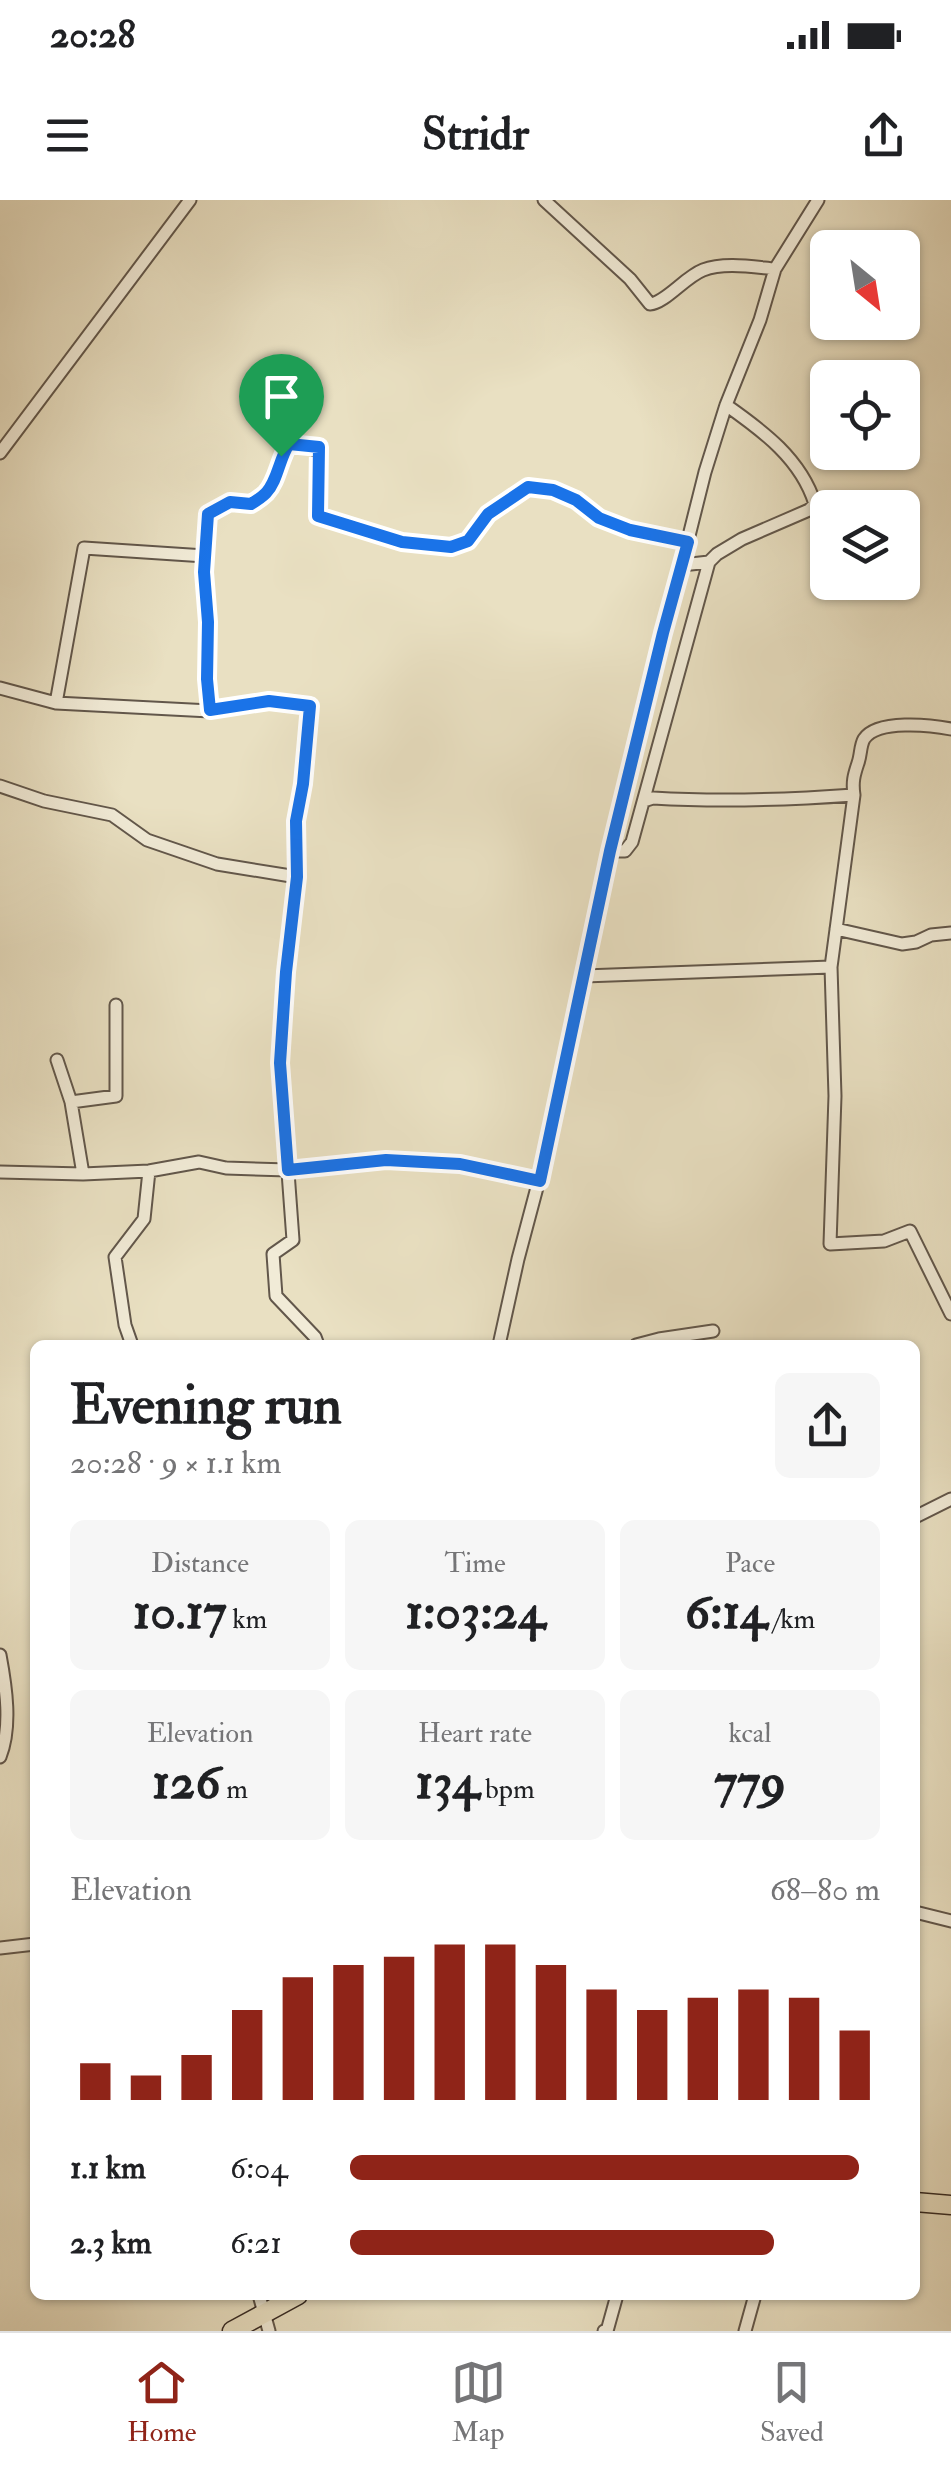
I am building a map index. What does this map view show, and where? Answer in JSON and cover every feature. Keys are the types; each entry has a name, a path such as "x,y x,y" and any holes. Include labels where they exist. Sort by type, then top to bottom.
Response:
{"highway":[{"path":"920,2202 951,2205"},
{"path":"232,2331 288,2300"}],"street":[{"path":"0,453 190,200"},
{"path":"544,200 630,280 650,304 658,303 706,268 775,268"},
{"path":"500,1340 540,1181 610,851 705,472 775,268 818,200"},
{"path":"610,851 625,851 632,842 709,562 742,539 815,504 796,466 782,450 726,405"},
{"path":"210,710 204,556 208,514 230,502 251,504 267,492 289,444 319,447 318,516 402,542 451,547 468,541 488,514 528,487 565,495 599,518 630,530 688,542"},
{"path":"56,703 84,548 204,556"},
{"path":"682,565 709,562"},
{"path":"0,688 56,703 120,708 210,710 269,701 310,706 296,821 297,877 280,1063 293,1240 273,1254 276,1296 316,1340"},
{"path":"951,728 926,724 871,732 862,746 852,779 854,795 831,967 835,1096 830,1244 884,1241 910,1231 951,1314"},
{"path":"0,786 44,801 112,815 147,840 217,864 297,877"},
{"path":"644,801 653,798 719,802 854,795"},
{"path":"836,930 902,944 951,933"},
{"path":"584,976 831,967"},
{"path":"72,1102 116,1096 116,1005"},
{"path":"57,1060 72,1102 84,1174"},
{"path":"0,1172 149,1172 199,1162 226,1168 288,1170 386,1160 460,1164 540,1181"},
{"path":"130,1340 115,1257 144,1220 149,1172"},
{"path":"655,1340 713,1331"},
{"path":"920,1514 951,1498"},
{"path":"0,1656 6,1686 5,1746 0,1758"},
{"path":"920,1913 951,1921"},
{"path":"0,1948 30,1945"},
{"path":"604,2331 616,2300"},
{"path":"745,2331 754,2300"}],"route":[{"path":"289,444 319,447 318,516 402,542 451,547 468,541 488,514 528,487 553,490 576,500 599,518 630,530 688,542 610,851 540,1181 460,1164 386,1160 288,1170 280,1063 297,877 296,821 310,706 269,701 210,710 204,572 208,514 230,502 251,504 267,492 281,456 289,444"}]}
